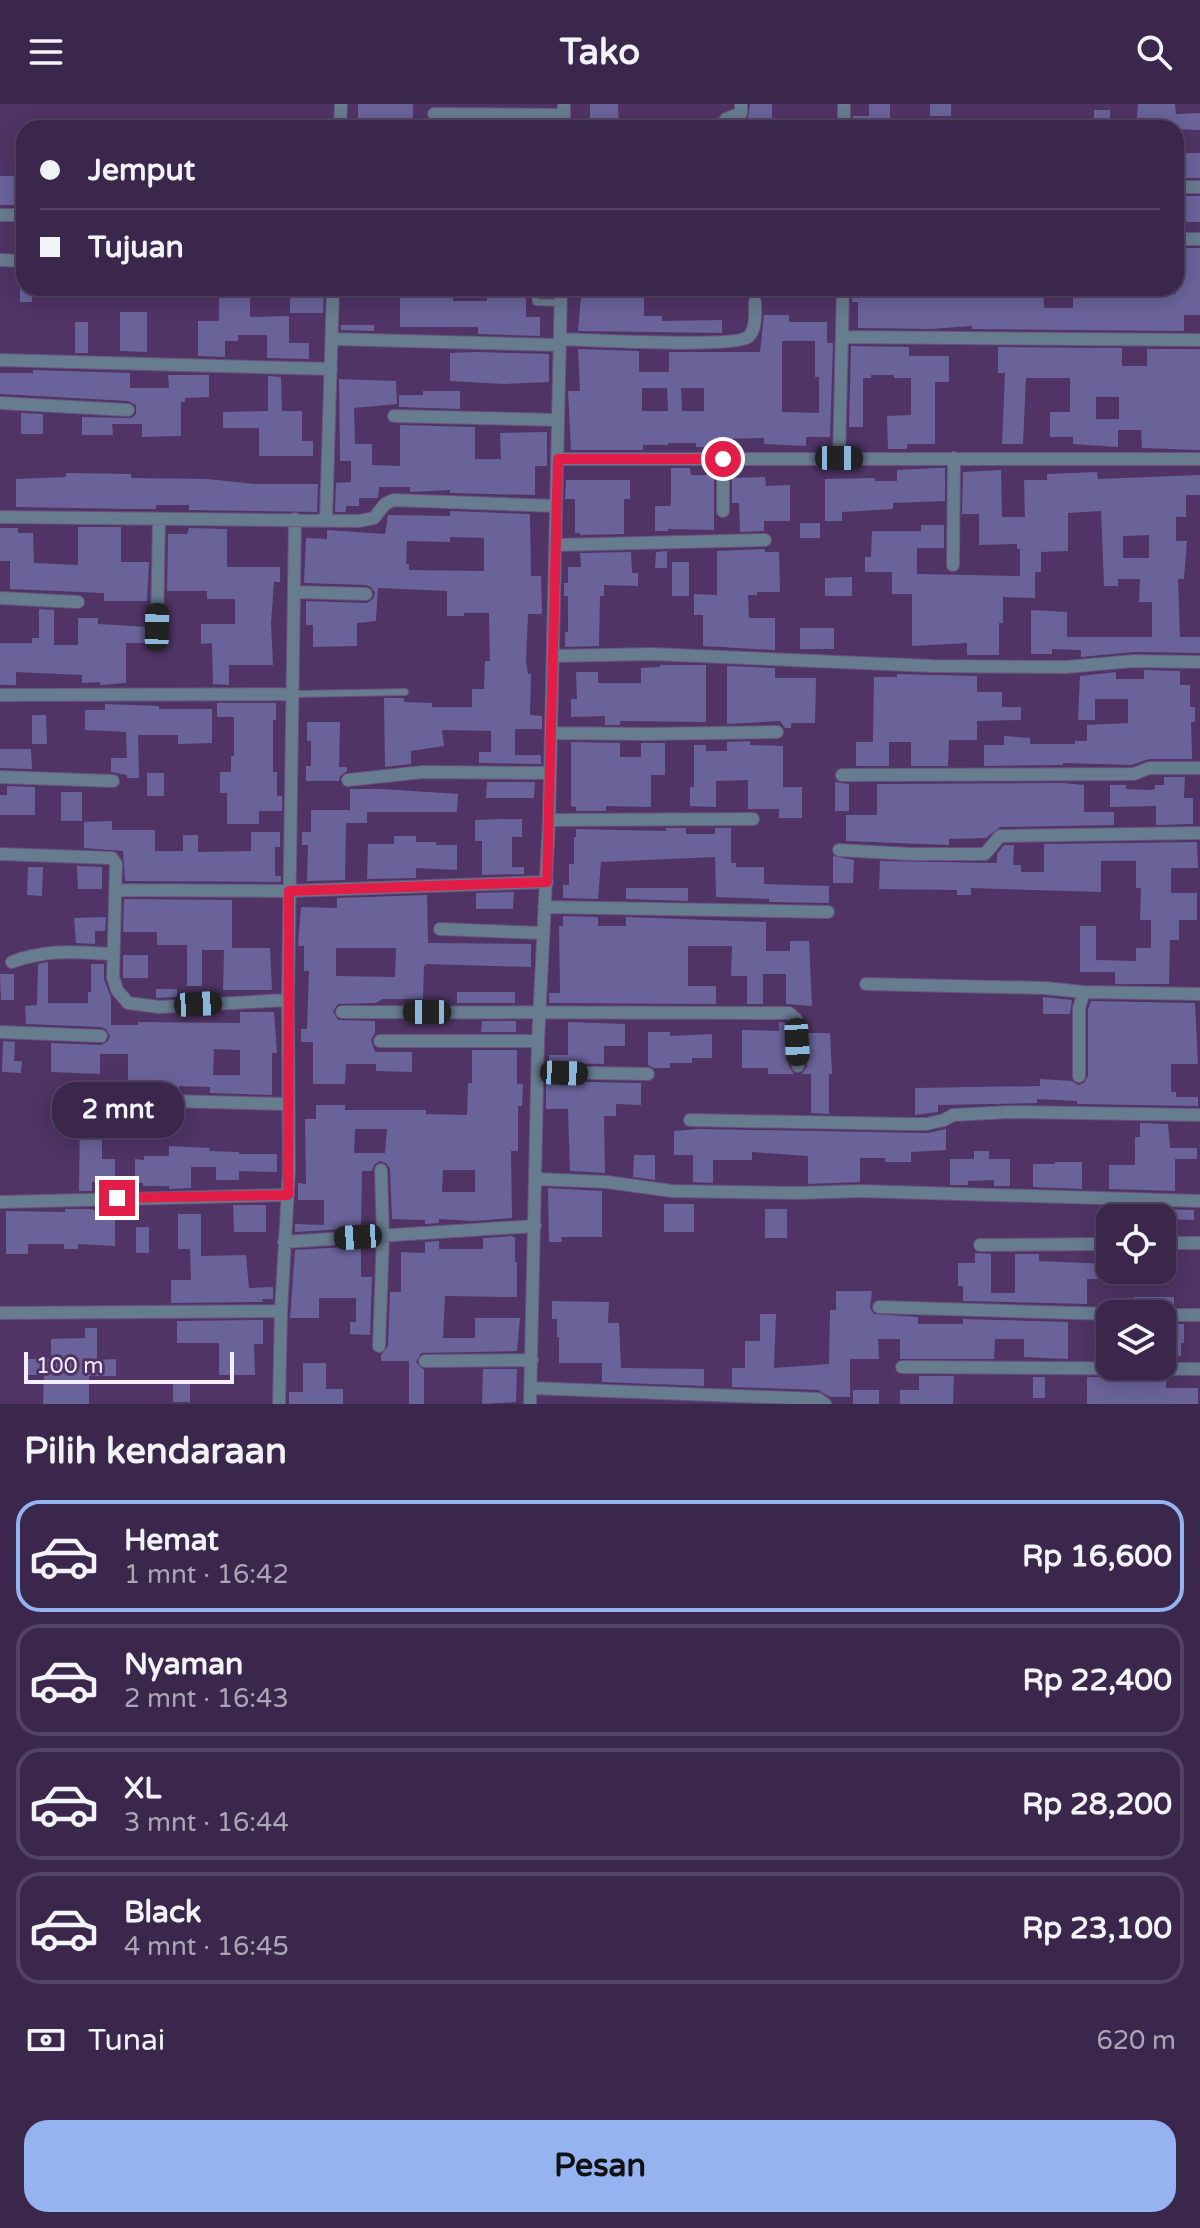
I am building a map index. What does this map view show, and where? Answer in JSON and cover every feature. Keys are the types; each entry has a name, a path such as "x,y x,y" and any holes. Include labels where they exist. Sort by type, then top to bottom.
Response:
{"street":[{"path":"725,120 741,113 741,104"},
{"path":"434,114 564,116"},
{"path":"326,519 333,296"},
{"path":"530,1404 538,1041 549,820 561,296"},
{"path":"839,458 843,296"},
{"path":"332,339 739,341 748,337 754,329 755,302"},
{"path":"842,337 1200,340"},
{"path":"0,360 331,369"},
{"path":"0,403 128,410"},
{"path":"394,416 558,420"},
{"path":"953,565 954,458"},
{"path":"558,459 1200,459"},
{"path":"723,459 723,511"},
{"path":"0,517 370,520 385,504 407,499 556,506"},
{"path":"157,627 159,519"},
{"path":"279,1404 288,1195 295,519"},
{"path":"556,545 765,540"},
{"path":"294,592 366,594"},
{"path":"0,598 78,602"},
{"path":"553,656 652,654 932,666 1066,667 1134,661 1200,662"},
{"path":"0,695 294,694"},
{"path":"551,733 777,732"},
{"path":"842,775 1134,774 1149,768 1200,768"},
{"path":"348,780 423,772 550,773"},
{"path":"0,777 113,781"},
{"path":"549,820 753,819"},
{"path":"839,850 985,854 1000,836 1200,833"},
{"path":"0,854 109,856 116,864 113,977 117,990 128,1003 140,1006 288,1000"},
{"path":"116,890 289,891 547,882"},
{"path":"544,907 828,912"},
{"path":"440,929 543,933"},
{"path":"12,962 34,953 54,951 112,954"},
{"path":"866,984 1200,994"},
{"path":"1079,1076 1079,1008 1084,992"},
{"path":"342,1012 792,1013 796,1019 798,1066"},
{"path":"0,1032 101,1036"},
{"path":"380,1041 538,1041"},
{"path":"538,1072 648,1074"},
{"path":"132,1100 287,1104"},
{"path":"690,1120 927,1124 953,1115 1010,1112 1200,1115"},
{"path":"379,1346 383,1236 381,1170"},
{"path":"537,1179 607,1182 672,1191 875,1191 1200,1201"},
{"path":"0,1202 288,1195"},
{"path":"284,1242 535,1226"},
{"path":"1176,1243 1200,1243"},
{"path":"980,1245 1096,1244"},
{"path":"879,1307 1096,1314"},
{"path":"0,1313 281,1311"},
{"path":"1176,1315 1200,1315"},
{"path":"425,1361 532,1360"},
{"path":"902,1367 1200,1369"},
{"path":"531,1388 818,1399 825,1404"}],"lane":[{"path":"535,296 536,302 561,303"},
{"path":"294,694 405,692"}],"building":[{"path":"358,104 413,104 413,120 358,120"},
{"path":"590,104 618,104 619,120 590,120"},
{"path":"750,104 772,104 772,120 748,118"},
{"path":"869,104 890,104 890,120 853,120 853,116 869,116"},
{"path":"930,104 951,104 951,116 930,116"},
{"path":"1138,104 1175,104 1176,114 1200,113 1200,130 1184,130 1184,120 1137,120"},
{"path":"1094,110 1110,110 1110,120 1094,120"},
{"path":"1184,153 1200,153 1200,178 1184,178"},
{"path":"0,176 16,176 16,205 0,205"},
{"path":"1184,196 1200,196 1200,222 1184,222"},
{"path":"1184,248 1200,248 1200,315 1184,315 1184,331 972,329 972,326 858,328 858,302 852,302 852,296 1043,296 1044,308 1073,308 1073,296 1184,296"},
{"path":"20,296 32,296 32,302 20,302"},
{"path":"219,296 250,296 250,317 289,316 289,343 309,343 309,359 267,358 267,335 238,335 238,341 225,341 225,357 198,356 198,321 219,321"},
{"path":"290,296 324,296 323,313 290,313"},
{"path":"400,296 453,296 453,301 487,301 487,296 526,296 526,317 540,317 540,336 478,334 478,327 400,327"},
{"path":"581,296 644,296 644,316 662,316 662,321 722,320 722,333 578,331"},
{"path":"120,312 147,312 147,352 120,351"},
{"path":"764,315 789,315 789,322 827,322 827,343 833,343 830,437 806,437 806,446 764,444 764,438 714,439 714,447 696,447 696,443 668,443 643,445 643,450 571,450 568,391 580,391 578,349 639,351 639,372 669,372 669,352 760,352","holes":["782,341 815,341 819,413 782,412","642,388 667,388 668,411 642,411","681,388 704,388 704,411 682,411"]},
{"path":"75,322 88,322 88,353 75,353"},
{"path":"341,325 374,325 374,331 341,330"},
{"path":"851,346 909,347 909,356 949,356 949,382 935,382 935,444 907,444 907,449 888,449 887,416 911,415 911,378 871,375 871,378 863,378 863,427 849,427"},
{"path":"998,347 1122,348 1122,366 1147,366 1147,349 1200,349 1200,450 1142,448 1141,430 1118,430 1118,447 1073,444 1073,437 1050,437 1050,412 1070,412 1070,378 1026,378 1023,444 1002,444 1005,373 998,373","holes":["1096,397 1119,397 1119,419 1096,419"]},
{"path":"450,353 549,354 549,382 504,384 450,381"},
{"path":"33,370 130,373 130,388 169,388 168,375 209,375 209,397 185,398 185,402 181,402 181,436 142,437 142,424 112,424 113,435 82,435 82,417 131,418 136,414 136,405 128,401 0,394 0,373 33,373"},
{"path":"268,376 281,377 282,411 302,411 302,441 313,441 313,456 259,456 259,428 223,428 223,412 268,411"},
{"path":"339,379 396,381 397,404 354,408 355,444 372,444 372,465 400,466 400,425 475,427 475,459 501,459 500,433 547,432 547,466 535,466 535,495 450,493 450,490 410,492 410,487 379,487 378,498 359,498 359,506 346,506 346,512 335,512 336,483 351,482 351,461 340,461"},
{"path":"423,391 460,391 460,409 399,407 399,395 423,395"},
{"path":"21,413 43,414 43,434 21,434"},
{"path":"671,468 690,468 691,475 714,475 714,530 655,531 655,506 670,506"},
{"path":"945,468 945,501 893,503 893,509 842,512 842,521 825,521 825,479 897,481 897,470"},
{"path":"1001,470 1002,517 1025,517 1024,480 1047,480 1047,474 1097,472 1098,479 1200,475 1200,495 1186,495 1186,517 1176,517 1176,541 1187,541 1184,579 1178,579 1180,637 1200,637 1200,653 1134,652 1081,657 1081,650 1052,649 1052,654 1031,654 1031,610 1067,612 1067,637 1152,637 1152,602 1139,602 1140,579 1118,579 1118,586 1104,586 1101,511 1068,513 1068,551 1041,552 1041,572 1035,572 1035,598 1003,597 999,655 967,655 967,643 912,646 912,594 892,594 892,572 865,572 865,557 871,557 872,531 921,531 921,525 944,525 944,548 917,548 917,574 1020,576 1020,549 1017,549 1017,544 979,545 979,514 962,514 963,472","holes":["1149,535 1149,558 1123,558 1123,536"]},
{"path":"66,473 131,474 131,478 207,479 255,484 318,484 317,512 189,510 189,505 156,505 156,509 16,507 16,479 66,477"},
{"path":"765,477 766,486 790,485 790,521 764,521 764,531 740,532 739,503 732,503 732,478"},
{"path":"566,480 630,480 630,499 624,499 624,534 575,533 575,499 565,499"},
{"path":"450,511 530,514 531,576 541,576 542,614 528,614 526,661 528,674 531,674 530,715 542,716 542,729 515,729 515,755 541,755 541,764 479,763 479,752 491,752 491,731 442,730 444,746 411,751 411,764 385,767 384,698 432,703 432,707 472,707 472,689 484,689 485,661 490,661 489,613 447,616 447,591 378,588 376,621 357,623 357,646 313,647 313,625 306,625 306,601 367,603 375,593 366,585 304,583 306,538 327,539 327,530 385,534 388,515 450,516","holes":["450,537 484,538 484,571 409,570 409,564 406,564 407,541 450,542"]},
{"path":"800,523 820,523 820,538 800,538"},
{"path":"78,527 121,527 121,562 149,562 147,601 104,601 104,593 10,589 10,561 0,561 0,528 18,528 18,533 33,533 34,563 78,565"},
{"path":"189,528 227,529 227,567 280,567 280,582 274,582 271,623 273,665 229,665 229,685 213,684 212,643 201,644 201,624 235,624 235,599 207,599 207,591 167,591 168,534 187,534"},
{"path":"765,549 765,552 779,552 780,592 748,595 749,618 775,618 775,650 703,646 703,615 694,615 694,594 717,595 717,551"},
{"path":"667,551 667,568 655,568 656,552"},
{"path":"631,552 632,573 638,573 638,586 604,585 604,596 600,596 599,646 565,647 568,596 564,596 564,583 568,583 568,567 581,567 580,553"},
{"path":"672,562 689,562 689,596 672,596"},
{"path":"852,577 852,596 825,596 825,578"},
{"path":"39,609 54,610 54,645 78,645 78,618 98,618 98,624 148,627 148,643 126,643 126,683 100,685 100,682 82,683 82,675 16,672 16,685 0,685 0,643 32,643 32,638 39,638"},
{"path":"800,628 834,628 834,649 800,649"},
{"path":"706,665 706,722 620,721 620,725 605,725 605,716 571,717 571,699 577,699 576,672 598,672 598,683 641,683 641,668"},
{"path":"727,666 775,668 775,678 816,678 815,723 791,723 791,728 785,728 780,721 727,724"},
{"path":"1144,670 1180,671 1180,685 1190,685 1190,707 1195,707 1195,722 1191,722 1192,759 1149,759 1132,765 1063,763 984,766 984,745 1004,745 1004,736 1030,738 1030,744 1075,744 1075,741 1087,741 1087,725 1128,723 1128,699 1095,699 1095,720 1078,720 1080,676 1116,672 1116,679 1144,679"},
{"path":"897,674 977,676 977,692 1002,692 1002,707 1021,707 1021,720 977,721 977,740 949,740 948,766 911,766 911,742 889,742 889,766 856,766 856,742 873,742 874,677 897,677"},
{"path":"217,703 276,703 273,772 277,772 277,796 282,796 282,811 259,811 259,824 227,824 227,793 220,793 220,772 231,772 234,717 217,717"},
{"path":"105,704 159,706 159,709 212,709 212,743 178,744 178,735 138,735 139,778 127,778 127,775 111,772 111,758 127,758 126,732 85,730 85,710 105,710"},
{"path":"32,715 46,715 47,744 32,744"},
{"path":"307,722 340,722 339,767 347,767 347,771 339,781 306,781 306,766 311,766"},
{"path":"750,741 750,745 783,746 783,787 802,787 802,818 779,818 779,809 748,809 748,780 716,781 716,807 690,806 690,787 694,787 694,745 706,745 706,751 727,751 727,742"},
{"path":"571,742 620,743 620,757 641,757 641,743 665,743 665,775 651,775 651,807 606,806 606,811 576,811 576,807 571,806"},
{"path":"0,749 31,749 32,769 0,768"},
{"path":"147,773 164,773 164,796 147,796"},
{"path":"1164,777 1185,777 1184,798 1193,798 1193,824 1156,825 1156,806 1110,807 1110,785 1150,790 1155,789 1155,785 1164,785"},
{"path":"487,782 535,782 534,798 486,798"},
{"path":"835,782 849,784 849,811 835,811"},
{"path":"877,784 1084,785 1084,812 1114,812 1114,825 1000,827 986,838 949,839 949,845 846,841 846,815 877,815"},
{"path":"7,786 35,787 35,815 0,815 0,795 7,795"},
{"path":"350,789 458,794 457,812 367,812 367,823 346,823 345,880 307,881 308,845 302,845 302,832 311,832 311,810 350,810"},
{"path":"61,792 82,792 82,821 61,821"},
{"path":"522,819 522,837 512,837 512,867 524,867 524,874 482,875 482,841 475,841 475,820"},
{"path":"112,821 112,830 155,830 155,851 183,851 183,835 198,835 198,852 251,851 251,832 280,832 280,847 275,847 275,876 281,876 281,882 125,881 123,851 84,848 84,822"},
{"path":"666,828 686,828 686,834 715,834 715,828 731,828 731,863 736,863 736,867 764,867 764,884 829,886 829,903 716,897 715,857 601,862 598,899 563,898 563,885 569,885 569,864 574,864 576,829 666,831"},
{"path":"394,836 416,836 416,842 457,845 457,870 416,868 416,878 367,879 368,844 394,844"},
{"path":"1197,842 1198,868 1171,868 1171,893 1197,893 1197,920 1179,920 1179,940 1170,940 1169,984 1115,984 1115,972 1080,972 1080,926 1096,926 1096,960 1136,961 1136,948 1151,948 1151,920 1140,920 1141,888 1136,888 1136,861 1101,861 1101,892 971,888 971,895 957,895 957,890 879,889 880,861 997,863 997,854 1004,845 1014,845 1013,865 1021,865 1021,872 1044,872 1044,844"},
{"path":"833,856 854,860 853,883 833,883"},
{"path":"77,866 102,867 102,889 78,889"},
{"path":"28,867 43,867 42,896 27,895"},
{"path":"626,888 688,888 688,901 626,899"},
{"path":"514,892 513,909 476,909 476,893"},
{"path":"427,895 428,943 531,944 531,967 427,964 424,966 423,999 338,1004 333,1011 338,1020 375,1021 375,1033 371,1040 375,1052 412,1052 412,1072 376,1071 376,1064 346,1064 345,1084 313,1084 313,1042 301,1042 301,1029 307,1029 309,971 304,971 304,946 298,946 301,907 337,908 337,898","holes":["336,948 396,948 395,977 336,976"]},
{"path":"124,899 232,900 232,948 270,948 272,990 223,990 224,950 202,950 202,986 187,986 187,945 157,945 157,932 123,932"},
{"path":"563,916 598,917 598,926 626,926 626,917 766,922 766,951 790,951 790,941 809,941 812,1006 786,1004 786,974 763,974 763,1004 747,1004 747,976 731,976 732,946 688,946 688,986 716,986 716,1004 549,1003 549,993 560,993 559,926 563,926"},
{"path":"106,917 105,931 95,931 95,944 76,943 74,918"},
{"path":"123,955 148,955 148,978 123,978"},
{"path":"48,962 48,1003 88,1003 91,964 104,964 104,979 111,997 111,1025 138,1025 138,1022 240,1023 240,1012 274,1012 277,1053 272,1053 272,1095 210,1093 210,1087 179,1086 179,1092 128,1091 128,1054 100,1054 100,1074 51,1072 51,1043 101,1045 110,1036 101,1027 26,1024 25,1006 37,1005 38,964","holes":["214,1049 240,1050 240,1075 213,1075"]},
{"path":"0,974 14,974 14,1000 1,1000"},
{"path":"156,989 177,989 177,997 156,998"},
{"path":"457,992 515,992 515,1003 457,1003"},
{"path":"1043,997 1072,1000 1070,1014 1043,1014"},
{"path":"1091,1001 1195,1003 1198,1064 1171,1064 1171,1092 1176,1092 1176,1097 1198,1097 1198,1106 1077,1104 1077,1101 1037,1099 1037,1103 938,1105 938,1112 915,1115 915,1088 1040,1086 1040,1079 1072,1081 1078,1085 1084,1083 1088,1076 1088,1009"},
{"path":"482,1021 516,1021 516,1032 481,1032"},
{"path":"568,1022 625,1024 625,1046 604,1046 604,1064 549,1063 549,1055 568,1055"},
{"path":"779,1022 787,1023 789,1066 794,1074 768,1074 768,1068 742,1068 742,1030 779,1031"},
{"path":"648,1032 670,1032 670,1036 712,1034 712,1058 692,1058 692,1063 670,1063 670,1068 654,1068 648,1065"},
{"path":"806,1033 830,1033 832,1074 829,1074 829,1114 811,1113 811,1074 802,1074 807,1066"},
{"path":"3,1041 15,1042 14,1061 22,1061 21,1073 2,1072"},
{"path":"472,1050 517,1050 517,1084 523,1084 522,1106 518,1106 518,1151 511,1151 512,1218 473,1221 439,1219 439,1223 425,1224 425,1220 392,1219 390,1169 380,1161 372,1171 362,1171 361,1228 295,1232 295,1224 324,1225 324,1200 298,1200 298,1183 306,1184 305,1119 316,1119 316,1105 345,1105 345,1110 426,1110 426,1114 467,1115 468,1083 472,1083","holes":["355,1129 387,1129 385,1153 354,1153","443,1170 475,1170 475,1192 442,1192"]},
{"path":"546,1081 641,1083 641,1105 616,1104 616,1116 604,1116 605,1173 570,1171 568,1109 546,1109"},
{"path":"80,1108 97,1108 96,1140 102,1140 102,1159 115,1159 115,1183 92,1182 92,1191 79,1191"},
{"path":"1140,1123 1168,1124 1170,1148 1197,1148 1197,1159 1175,1159 1175,1191 1109,1189 1109,1165 1135,1165 1135,1137 1140,1137"},
{"path":"946,1129 946,1150 911,1152 911,1162 860,1158 860,1182 808,1184 808,1156 752,1152 752,1160 713,1160 713,1183 693,1182 693,1155 674,1155 674,1131 927,1133"},
{"path":"169,1146 210,1148 209,1151 239,1154 277,1154 277,1172 239,1171 239,1180 216,1180 216,1167 191,1167 191,1188 169,1189 169,1186 135,1183 135,1159 169,1156"},
{"path":"974,1151 989,1151 989,1159 1010,1159 1010,1186 994,1186 994,1180 950,1185 950,1159 974,1159"},
{"path":"634,1155 655,1155 655,1180 633,1177"},
{"path":"1082,1162 1082,1189 1033,1187 1033,1164"},
{"path":"548,1188 602,1191 602,1237 561,1237 562,1242 549,1242"},
{"path":"664,1204 694,1204 694,1232 664,1232"},
{"path":"233,1205 266,1205 266,1232 234,1232"},
{"path":"65,1209 91,1209 98,1211 98,1214 115,1214 115,1246 78,1244 78,1249 64,1249 64,1244 28,1244 28,1254 6,1254 6,1211 65,1212"},
{"path":"765,1209 787,1209 787,1238 765,1238"},
{"path":"1176,1209 1194,1210 1194,1220 1176,1219"},
{"path":"178,1214 201,1214 201,1256 246,1255 249,1288 273,1287 273,1299 262,1299 263,1302 171,1303 171,1280 191,1280 190,1249 178,1249"},
{"path":"136,1227 149,1227 149,1253 136,1253"},
{"path":"483,1238 515,1238 517,1262 517,1297 445,1296 443,1338 475,1338 475,1318 520,1318 517,1351 421,1353 416,1362 424,1370 424,1404 409,1404 409,1361 381,1361 381,1355 388,1346 390,1292 401,1292 401,1252 425,1253 425,1242 439,1241 439,1249 483,1249"},
{"path":"361,1246 361,1277 372,1277 370,1335 350,1334 350,1322 356,1322 356,1298 319,1298 319,1318 290,1318 295,1250"},
{"path":"975,1253 991,1254 991,1293 1015,1293 1015,1254 1039,1254 1039,1261 1096,1263 1096,1279 1087,1279 1087,1304 963,1301 963,1286 958,1286 958,1263 975,1263"},
{"path":"836,1291 872,1291 870,1308 874,1314 918,1317 918,1324 963,1324 963,1319 1068,1322 1068,1359 1024,1357 1024,1339 995,1339 994,1359 900,1359 900,1339 878,1339 879,1359 850,1359 850,1397 830,1397 818,1390 732,1387 732,1368 745,1368 745,1341 760,1341 760,1314 776,1314 774,1368 829,1364 830,1310 836,1310"},
{"path":"1134,1297 1174,1297 1174,1300 1134,1300"},
{"path":"552,1301 609,1302 608,1323 619,1323 621,1368 704,1369 704,1386 602,1382 602,1363 559,1363 557,1319 552,1319"},
{"path":"263,1320 263,1344 254,1344 255,1375 219,1375 219,1343 177,1343 177,1321"},
{"path":"1176,1324 1184,1324 1181,1356 1176,1356"},
{"path":"85,1328 97,1328 97,1360 116,1359 116,1376 89,1376 89,1404 43,1404 44,1375 25,1375 25,1359 51,1359 51,1339 85,1338"},
{"path":"303,1363 326,1363 326,1389 343,1389 343,1404 289,1404 289,1392 303,1392"},
{"path":"483,1369 517,1369 516,1402 482,1404"},
{"path":"919,1376 954,1376 953,1404 900,1404 900,1390 919,1390"},
{"path":"1033,1377 1045,1377 1045,1398 1033,1398"},
{"path":"1087,1377 1096,1377 1096,1380 1166,1380 1166,1388 1198,1388 1198,1404 1087,1404"},
{"path":"173,1383 190,1383 190,1402 173,1402"},
{"path":"853,1390 879,1390 879,1404 853,1404"}],"route":[{"path":"117,1198 288,1195 289,891 547,882 558,459 723,459"}]}
